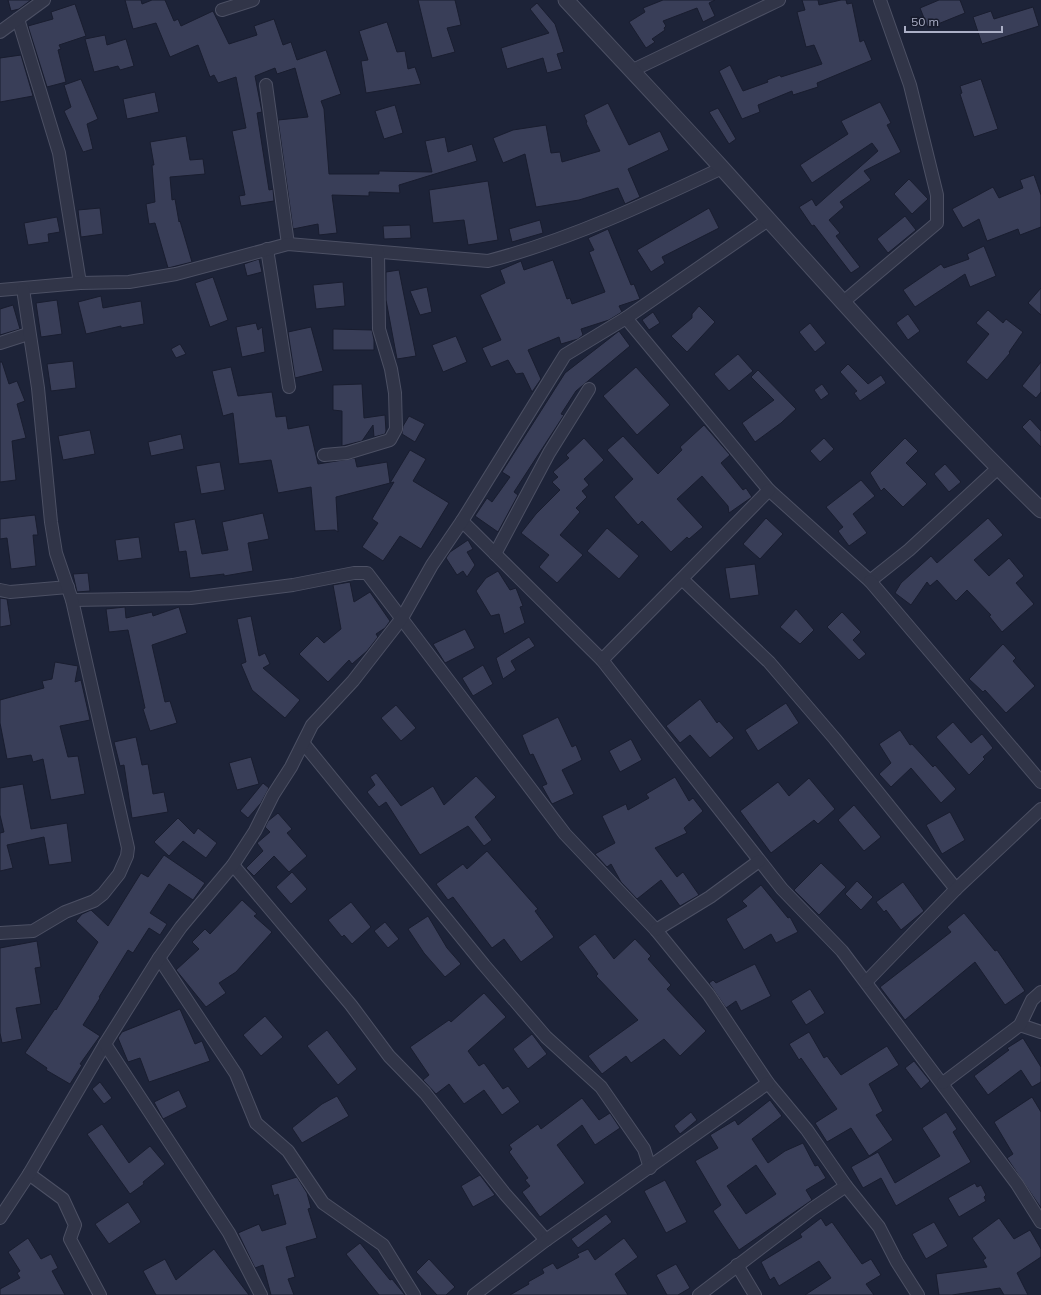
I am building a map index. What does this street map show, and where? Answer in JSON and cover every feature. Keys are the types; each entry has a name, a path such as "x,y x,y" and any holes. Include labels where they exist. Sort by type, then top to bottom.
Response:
{"street":[{"path":"0,32 44,0"},
{"path":"222,10 252,0"},
{"path":"566,0 722,168 842,303 998,468 1041,510"},
{"path":"632,70 779,0"},
{"path":"842,303 937,223 937,195 910,85 880,0"},
{"path":"18,19 59,153 80,283"},
{"path":"266,85 288,244"},
{"path":"0,290 80,283 129,282 176,274 267,248 288,244 488,261 515,254 584,229 656,200 722,168"},
{"path":"0,1218 29,1174 105,1044 159,958 181,927 233,865 255,832 273,795 304,744 312,724 353,681 402,618 432,565 462,521 565,355 626,318 768,220"},
{"path":"267,248 289,387"},
{"path":"324,455 347,453 390,440 396,429 395,393 391,369 379,329 378,252"},
{"path":"0,933 33,932 65,912 94,901 103,894 119,874 127,856 127,839 72,600 56,553 50,522 38,388 28,334 23,289"},
{"path":"626,318 769,490 870,581 1041,782"},
{"path":"0,343 28,334"},
{"path":"495,554 549,452 589,389"},
{"path":"870,581 909,550 998,468"},
{"path":"602,660 769,490"},
{"path":"462,521 602,660 782,889 842,951 943,1083 1017,1184 1041,1222"},
{"path":"72,600 191,598 293,585 354,573 367,573 565,834 656,930 709,995 768,1083 807,1130 846,1186 879,1227 896,1262 918,1295"},
{"path":"682,579 769,662 835,740 956,889"},
{"path":"0,590 10,592 68,587"},
{"path":"304,744 484,965 525,1013 546,1037 601,1086 644,1149 650,1168"},
{"path":"866,982 956,889 1041,809"},
{"path":"656,930 710,897 759,861"},
{"path":"233,865 351,1005 389,1056 425,1093 505,1194 546,1240"},
{"path":"159,958 236,1074 256,1123 288,1151 323,1203 383,1245 414,1295"},
{"path":"943,1083 1020,1026 1032,1000 1041,992"},
{"path":"1020,1026 1041,1032"},
{"path":"105,1044 229,1234 261,1295"},
{"path":"474,1295 546,1240 650,1168 768,1083"},
{"path":"29,1174 63,1199 74,1225 70,1239 100,1295"},
{"path":"699,1295 812,1209 846,1186"},
{"path":"737,1265 755,1295"}],"building":[{"path":"8,0 31,0 19,9 11,11"},
{"path":"125,0 141,0 142,4 152,0 165,0 174,21 178,19 181,26 213,11 229,44 257,35 254,26 274,19 283,45 291,42 297,60 326,50 341,94 321,101 324,109 329,174 379,174 379,171 432,172 425,141 445,137 448,152 472,144 477,161 399,185 400,193 369,192 369,196 332,195 337,233 319,235 318,224 293,229 278,120 308,117 295,68 277,74 275,68 255,76 262,112 257,113 269,190 273,189 274,201 241,206 239,196 245,195 232,131 246,128 236,77 218,83 214,75 210,77 198,45 170,57 156,23 133,29"},
{"path":"418,0 455,0 461,25 447,28 455,52 432,58"},
{"path":"663,0 715,0 709,3 715,16 703,22 697,8 663,21 666,26 664,28 665,30 652,39 655,42 646,48 629,22 645,12 643,8"},
{"path":"802,0 818,0 819,5 841,0 846,0 847,4 852,3 860,42 864,40 872,60 817,83 818,87 793,95 792,91 758,105 760,112 742,119 719,71 730,65 743,91 768,82 767,80 780,75 781,77 822,64 814,45 806,47 797,12 805,10"},
{"path":"939,0 960,0 965,13 928,28 920,8"},
{"path":"537,3 555,24 564,52 557,54 562,69 547,73 543,58 507,69 501,48 549,33 530,9"},
{"path":"75,4 86,36 59,45 61,49 58,50 66,82 47,87 28,26 53,19 51,12"},
{"path":"1033,7 1039,26 982,44 973,17 991,11 994,19"},
{"path":"387,22 397,52 405,51 408,69 415,67 421,84 366,93 361,61 368,60 359,31"},
{"path":"105,35 107,45 126,39 134,66 120,70 118,66 94,72 85,39"},
{"path":"21,55 33,96 0,102 0,58"},
{"path":"81,79 98,119 87,124 93,149 83,152 64,111 71,107 64,85"},
{"path":"981,79 998,129 974,137 960,94 962,93 960,86"},
{"path":"155,92 159,112 127,119 123,99"},
{"path":"880,102 891,123 887,125 901,152 864,171 871,180 840,202 844,207 829,220 840,233 836,236 860,267 851,273 814,225 812,226 799,207 812,199 816,206 878,151 872,143 812,183 800,165 848,134 841,121"},
{"path":"608,103 629,145 660,131 669,150 628,169 640,197 625,204 618,188 579,200 536,207 525,154 503,163 493,138 513,130 546,125 551,153 560,152 562,162 600,151 586,123 587,122 584,115"},
{"path":"395,105 403,133 384,139 375,111"},
{"path":"718,108 736,139 729,144 709,112"},
{"path":"186,136 190,160 203,159 205,174 170,177 172,200 175,199 179,222 180,221 192,262 168,268 155,223 149,224 146,204 155,202 152,165 154,165 150,142"},
{"path":"1034,175 1041,195 1041,227 1020,235 1018,229 987,241 979,219 963,228 952,209 993,187 999,198 1023,188 1020,180"},
{"path":"909,179 928,199 912,214 894,194"},
{"path":"488,181 498,240 468,245 464,220 433,223 429,190"},
{"path":"100,208 103,234 81,237 78,210"},
{"path":"709,208 719,228 662,257 665,263 651,272 637,250"},
{"path":"905,216 916,230 888,253 877,239"},
{"path":"57,217 60,232 48,234 49,242 28,245 24,223"},
{"path":"540,220 543,233 512,242 509,229"},
{"path":"410,225 411,238 384,239 383,226"},
{"path":"608,229 631,285 634,284 640,299 619,306 622,312 609,320 581,329 583,335 578,339 561,344 559,337 528,350 541,379 532,392 523,373 516,374 508,360 491,367 482,348 501,340 480,295 505,283 500,270 521,261 524,270 553,260 567,299 570,298 572,304 605,292 589,252 594,250 588,238"},
{"path":"984,246 996,276 970,287 965,274 915,307 903,290 941,264 944,268 969,259 967,254"},
{"path":"259,259 262,272 247,276 244,264"},
{"path":"399,270 416,356 397,359 386,300 386,272"},
{"path":"213,277 228,320 210,327 195,283"},
{"path":"343,282 345,306 316,309 313,285"},
{"path":"427,287 432,312 420,315 410,291"},
{"path":"1041,288 1041,315 1028,303"},
{"path":"101,296 103,308 141,301 144,324 121,328 121,326 86,334 78,302"},
{"path":"57,300 62,334 41,337 36,303"},
{"path":"13,305 20,329 0,335 0,309"},
{"path":"699,306 715,322 687,352 671,336 692,318 692,314"},
{"path":"988,310 1003,323 1006,319 1023,332 1009,352 1010,353 987,380 966,362 989,334 976,323"},
{"path":"653,312 660,323 649,330 642,320"},
{"path":"908,314 920,331 908,340 896,323"},
{"path":"256,323 258,330 262,327 265,352 242,357 236,327"},
{"path":"810,323 826,343 815,352 799,332"},
{"path":"311,327 323,371 295,378 288,332"},
{"path":"333,329 372,330 374,350 333,350"},
{"path":"619,331 630,346 576,391 561,414 564,415 514,492 518,495 498,532 475,516 487,498 492,502 510,477 502,472 565,373"},
{"path":"456,336 467,362 443,372 432,345"},
{"path":"180,344 186,354 176,358 171,349"},
{"path":"738,354 753,371 729,391 714,374"},
{"path":"73,361 76,388 51,391 47,364"},
{"path":"0,362 2,362 9,384 17,381 25,401 17,404 26,438 12,441 16,480 0,482"},
{"path":"1041,362 1041,392 1036,398 1022,386"},
{"path":"848,364 868,384 881,375 886,383 860,401 854,393 857,391 840,372"},
{"path":"231,367 238,396 272,392 276,417 286,416 288,429 309,425 318,464 355,458 357,467 387,462 390,483 410,450 426,459 413,481 449,503 421,549 400,536 383,561 362,547 378,523 372,519 394,482 336,497 338,532 335,530 315,531 311,487 278,493 271,460 239,464 233,413 223,416 212,371"},
{"path":"636,367 670,405 637,435 603,396"},
{"path":"758,370 796,409 781,423 755,442 742,423 774,400 751,377"},
{"path":"362,384 364,418 385,415 386,431 385,434 374,437 373,425 362,441 342,446 342,411 333,410 333,385"},
{"path":"822,384 829,394 821,400 814,390"},
{"path":"409,416 425,424 415,442 402,434 403,426"},
{"path":"1030,419 1041,431 1041,447 1022,427"},
{"path":"704,425 730,455 721,463 743,490 746,488 752,497 729,513 728,506 702,476 677,499 703,527 689,539 687,537 671,552 642,521 638,525 614,497 633,479 607,450 623,436 658,474 682,450 680,447"},
{"path":"90,430 95,454 63,460 58,436"},
{"path":"181,434 184,449 151,456 148,442"},
{"path":"584,438 604,460 584,479 589,485 582,491 587,497 576,508 580,512 560,535 583,555 557,583 539,567 549,555 521,533 536,514 560,490 552,482 558,477 553,472 569,458 566,455"},
{"path":"824,438 834,449 820,462 810,451"},
{"path":"905,438 918,451 906,463 927,484 903,507 884,488 881,491 870,473"},
{"path":"220,462 225,490 201,494 196,466"},
{"path":"945,464 961,482 949,492 934,474"},
{"path":"861,480 875,496 853,514 867,533 849,546 838,531 843,527 826,507"},
{"path":"263,513 269,539 248,543 253,571 224,576 224,574 190,578 186,551 179,552 174,523 195,519 202,554 228,550 222,522"},
{"path":"35,515 38,535 33,535 36,566 11,569 7,538 0,539 0,519"},
{"path":"766,518 783,534 760,559 743,544"},
{"path":"988,518 1003,535 974,560 989,576 1009,558 1024,576 1016,583 1034,604 1002,632 989,616 991,615 967,590 956,601 937,580 930,586 927,582 911,605 895,593 901,583 931,556 937,563"},
{"path":"607,528 639,556 619,579 587,551"},
{"path":"139,537 142,558 118,561 115,540"},
{"path":"468,540 473,549 467,552 475,565 467,577 463,571 457,575 446,558 450,552"},
{"path":"755,564 759,595 730,599 725,568"},
{"path":"498,571 510,590 516,588 523,606 520,607 525,623 504,634 499,614 491,616 476,591 486,578"},
{"path":"88,573 90,591 77,592 73,574"},
{"path":"350,582 354,602 370,592 390,621 385,628 376,634 378,637 367,651 352,664 349,660 328,682 299,654 317,636 324,643 341,629 333,585"},
{"path":"0,598 7,599 11,625 0,627"},
{"path":"125,607 126,618 152,612 153,616 179,607 187,633 152,645 165,702 170,701 177,723 150,731 143,709 145,708 128,630 109,632 106,609"},
{"path":"796,609 814,630 800,644 780,627"},
{"path":"842,612 861,632 853,640 866,654 859,660 827,627"},
{"path":"251,616 259,656 265,653 270,664 263,668 300,700 285,718 252,690 241,664 246,662 237,619"},
{"path":"465,629 475,648 445,663 433,644"},
{"path":"529,637 535,646 511,661 516,670 503,679 496,658"},
{"path":"1003,644 1016,658 1013,661 1035,686 1006,713 985,690 983,692 969,679"},
{"path":"55,662 78,666 75,682 81,680 90,720 60,726 68,757 78,756 85,794 51,800 43,759 33,762 31,755 7,759 0,723 0,700 44,688 42,681 52,679"},
{"path":"483,665 493,684 473,696 462,678"},
{"path":"700,699 717,723 719,721 734,738 710,758 690,735 680,743 666,726"},
{"path":"786,703 799,723 758,751 745,730"},
{"path":"396,705 416,728 401,741 381,718"},
{"path":"558,717 572,747 576,745 582,760 562,770 574,794 552,804 542,786 547,784 533,754 530,755 522,735"},
{"path":"953,722 971,743 982,734 993,748 983,757 985,759 969,775 936,737"},
{"path":"900,730 910,745 912,744 933,767 935,765 956,789 941,803 911,768 891,787 879,774 891,763 879,744"},
{"path":"136,737 142,765 148,764 153,794 164,792 168,812 132,818 124,765 120,766 114,742"},
{"path":"631,739 642,760 620,772 609,751"},
{"path":"251,757 259,784 237,790 229,763"},
{"path":"376,773 401,806 433,786 444,805 476,776 496,797 475,817 492,840 484,846 468,826 420,855 386,802 379,807 367,792 375,785 370,777"},
{"path":"675,777 689,801 693,798 703,811 684,828 687,833 655,848 677,877 683,872 699,895 680,906 661,880 637,899 621,882 611,864 607,867 595,854 615,843 602,816 626,804 628,810 649,798 646,794"},
{"path":"809,778 835,809 818,824 814,820 771,853 740,811 778,782 789,796"},
{"path":"263,783 269,788 261,803 248,818 240,811"},
{"path":"23,784 31,829 67,823 72,862 49,865 44,837 7,845 13,868 0,871 0,833 4,832 0,815 0,788"},
{"path":"854,805 881,837 864,851 838,820"},
{"path":"950,812 965,840 942,854 926,825"},
{"path":"278,813 292,829 287,833 307,856 289,872 274,856 254,876 246,868 263,851 257,843 270,832 265,827 268,821"},
{"path":"178,818 194,834 198,828 217,843 206,858 183,841 169,856 154,842"},
{"path":"487,851 538,909 535,911 554,937 521,962 504,939 492,948 453,897 448,900 436,884 463,864 467,869"},
{"path":"164,855 205,883 193,900 169,884 150,913 167,924 160,935 149,928 133,953 128,950 99,997 100,998 83,1025 100,1036 80,1064 82,1065 70,1084 46,1070 47,1068 25,1053 55,1009 56,1010 98,942 76,921 82,914 91,910 108,926 141,873 148,877"},
{"path":"821,863 846,887 819,915 794,890"},
{"path":"292,872 307,889 291,904 276,887"},
{"path":"857,881 873,897 861,910 845,894"},
{"path":"903,882 924,911 901,930 886,910 884,912 876,902"},
{"path":"761,885 788,918 790,917 798,932 776,943 771,934 744,950 726,919 747,906 742,901"},
{"path":"242,900 257,914 254,916 272,932 236,972 219,983 226,993 206,1007 176,970 199,949 192,942 205,929 210,934"},
{"path":"351,902 371,927 352,944 344,935 342,937 328,920"},
{"path":"964,913 995,951 997,950 1025,991 1005,1005 975,962 905,1020 880,987 951,932 947,927"},
{"path":"428,916 447,948 461,964 445,977 424,953 408,929"},
{"path":"385,922 399,939 388,948 374,931"},
{"path":"595,934 614,959 635,939 651,956 648,959 671,985 667,989 706,1031 680,1056 664,1039 631,1063 626,1056 602,1074 588,1056 638,1020 596,976 598,974 578,947"},
{"path":"37,941 41,967 35,968 41,1004 16,1008 22,1039 2,1043 0,1033 0,948"},
{"path":"755,964 771,996 741,1011 736,1001 726,1008 709,983 713,980 716,983"},
{"path":"810,989 825,1013 806,1025 791,1001"},
{"path":"484,993 506,1017 468,1051 479,1066 484,1063 503,1089 508,1086 520,1102 502,1115 484,1090 464,1104 449,1084 436,1094 423,1080 429,1075 410,1047 449,1020 451,1022"},
{"path":"180,1009 195,1044 202,1041 210,1061 149,1082 140,1058 128,1062 118,1038 122,1032"},
{"path":"265,1016 283,1037 261,1056 243,1035"},
{"path":"327,1030 357,1069 338,1085 307,1046"},
{"path":"809,1032 824,1058 827,1056 841,1075 887,1046 899,1065 869,1084 883,1111 876,1115 893,1140 869,1156 851,1128 827,1142 815,1123 837,1109 801,1058 799,1060 789,1044"},
{"path":"532,1034 547,1054 528,1069 513,1049"},
{"path":"1023,1038 1041,1067 1041,1082 1032,1087 1021,1070 988,1095 974,1076 1009,1050 1007,1048"},
{"path":"914,1061 930,1081 921,1089 905,1068"},
{"path":"100,1082 112,1098 104,1104 92,1089"},
{"path":"179,1090 187,1107 163,1119 154,1102"},
{"path":"337,1096 349,1116 302,1143 292,1128 322,1104"},
{"path":"1032,1097 1041,1112 1041,1208 1007,1158 1013,1154 994,1122"},
{"path":"582,1098 599,1120 610,1113 620,1128 595,1145 582,1125 557,1145 585,1183 540,1217 522,1192 530,1186 525,1180 528,1178 509,1152 512,1149 509,1145 538,1124 541,1129"},
{"path":"770,1100 782,1116 752,1139 768,1163 785,1151 803,1143 815,1166 818,1165 826,1178 806,1190 812,1200 739,1250 713,1211 721,1205 695,1161 718,1148 710,1135 735,1120 738,1125","holes":["756,1165 776,1194 746,1214 727,1186"]},
{"path":"691,1112 697,1120 680,1134 674,1126"},
{"path":"946,1112 957,1129 953,1132 971,1162 896,1206 881,1178 863,1188 851,1167 878,1152 895,1183 940,1156 922,1128"},
{"path":"102,1124 129,1163 150,1146 165,1164 143,1182 144,1184 130,1194 87,1134"},
{"path":"480,1175 495,1195 473,1207 461,1186"},
{"path":"297,1177 307,1193 311,1208 308,1209 317,1238 286,1247 295,1277 288,1279 294,1295 271,1295 263,1265 255,1268 238,1233 259,1224 262,1231 286,1224 278,1194 274,1196 271,1185"},
{"path":"665,1180 687,1222 666,1233 644,1191"},
{"path":"975,1183 977,1187 981,1185 986,1195 984,1197 986,1201 959,1217 948,1198"},
{"path":"128,1202 141,1222 109,1244 95,1224"},
{"path":"606,1214 612,1222 578,1248 571,1239"},
{"path":"821,1218 826,1226 832,1222 862,1264 871,1259 881,1275 866,1284 874,1295 805,1295 831,1278 819,1261 779,1286 774,1277 770,1280 761,1262 802,1237 800,1234"},
{"path":"999,1218 1014,1239 1030,1230 1041,1249 1041,1257 1017,1273 1028,1295 1004,1295 1000,1288 952,1295 939,1295 936,1274 987,1267 983,1260 986,1258 972,1238"},
{"path":"934,1222 948,1246 926,1259 912,1234"},
{"path":"28,1238 41,1259 51,1254 58,1268 52,1271 65,1295 0,1295 0,1289 20,1278 17,1273 20,1271 8,1252"},
{"path":"624,1238 638,1257 615,1274 628,1295 510,1295 544,1273 542,1269 553,1263 557,1269 579,1257 577,1254 588,1249 595,1260"},
{"path":"360,1243 390,1280 392,1279 405,1295 379,1295 346,1254"},
{"path":"214,1249 249,1295 156,1295 143,1271 165,1259 176,1280"},
{"path":"429,1259 455,1287 446,1295 437,1295 416,1272"},
{"path":"676,1264 690,1288 678,1295 667,1295 656,1275"}]}
